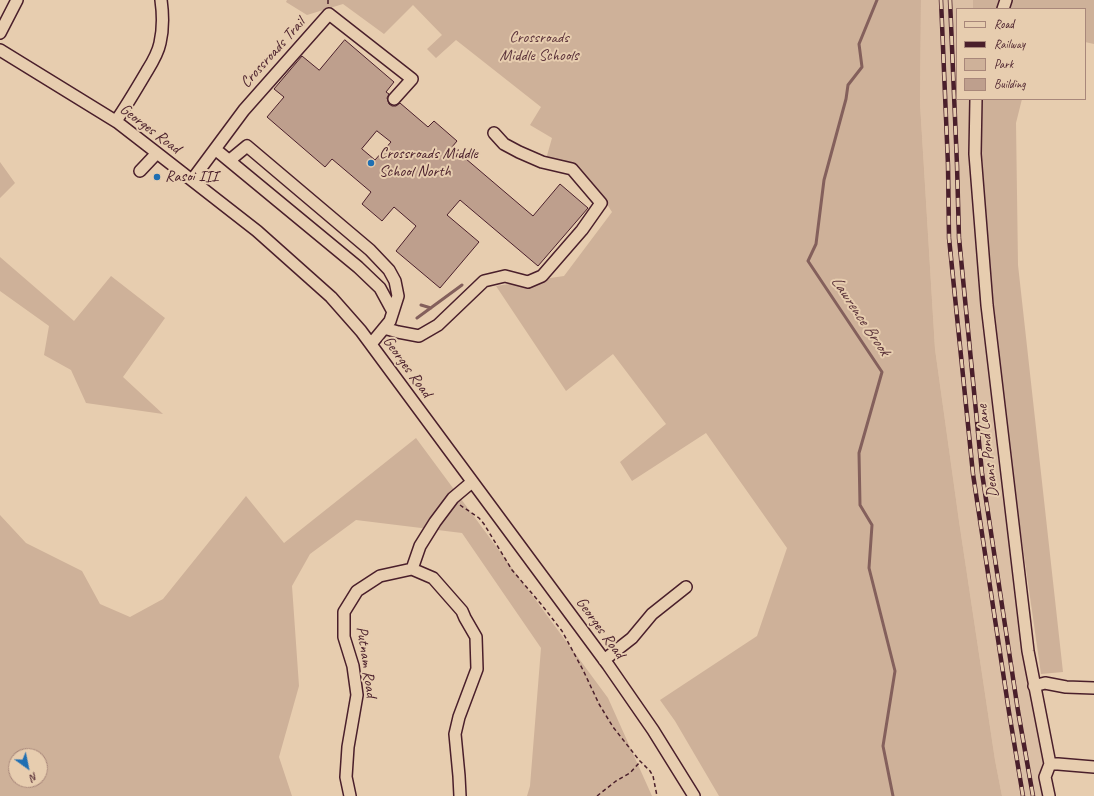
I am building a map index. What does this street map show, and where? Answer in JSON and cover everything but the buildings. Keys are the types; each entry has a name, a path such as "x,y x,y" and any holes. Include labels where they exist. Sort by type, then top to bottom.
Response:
{"street":[{"path":"0,34 17,0"},
{"path":"116,121 154,59 160,44 162,27 161,0"},
{"name":"Crossroads Trail","path":"192,180 244,110 329,14 412,78 394,99"},
{"name":"Georges Road","path":"0,50 116,121 257,231 331,297 371,344 604,660 653,730 689,794"},
{"name":"Deans Pond Lane","path":"976,100 975,154 987,305 1028,651 1050,764 1046,777 1049,796"},
{"path":"384,328 419,336 438,325 484,281 505,276 528,282 542,276 582,230 600,203 572,169 542,162 519,152 504,144 494,133"},
{"path":"230,160 247,146 370,250 389,270 396,281 398,296 390,321 371,344"},
{"path":"215,148 358,267 380,288 393,312"},
{"path":"140,171 157,153"},
{"path":"460,796 455,734 459,717 477,669 476,637 462,611 433,578 412,569 420,546 435,522 453,498 472,482"},
{"name":"Putnam Road","path":"350,796 346,777 348,747 357,695 353,666 344,637 344,612 357,591 380,576 412,569"},
{"path":"604,660 632,638 652,614 686,587"},
{"path":"1034,686 1045,683 1066,687 1094,688"},
{"path":"1050,764 1094,767"}],"path":[{"path":"460,505 479,518 484,524 512,570 562,631 599,704 613,727 640,762 650,771 653,776 657,796"},
{"path":"597,796 616,781 630,773 640,762"}],"shaded area":[{"path":"921,0 973,0 973,8 956,8 956,100 972,100 985,306 996,427 1022,613 1045,758 1047,796 1002,796 995,760 935,349 920,103"}],"green space":[{"name":"Crossroads Middle Schools","path":"287,0 921,0 920,103 935,349 959,521 995,760 1002,796 719,796 675,721 660,700 757,636 787,548 706,433 632,481 620,462 666,424 613,354 566,391 496,286 564,276 612,212 593,183 546,159 552,138 530,125 541,107 456,40 436,58 427,49 442,35 413,5 384,34 343,4 307,15 286,2"},
{"path":"973,0 1094,0 1094,44 1086,42 1086,8 973,8"},
{"path":"982,100 1022,100 1016,123 1018,265 1063,672 1041,674 1008,443 990,269 979,134"},
{"path":"0,162 15,183 0,198"},
{"path":"0,257 74,321 111,276 165,318 123,377 163,414 86,403 71,370 44,355 49,326 0,291"},
{"path":"416,438 608,698 652,796 527,796 530,786 541,648 462,533 356,520 310,554 292,586 299,686 279,757 292,796 0,796 0,515 26,543 82,571 100,604 130,617 163,599 246,496 284,543"}],"waterway":[{"name":"Lawrence Brook","path":"877,0 859,44 862,67 848,85 846,99 824,180 816,244 808,261 882,372 859,453 860,505 872,525 869,568 895,671 883,746 893,796"},
{"path":"417,318 462,285"},
{"path":"421,305 431,308"}],"railway":[{"path":"941,0 948,165 949,238 973,474 1023,796"},
{"path":"950,0 959,238 982,473 1018,711 1033,796"}],"place":[{"name":"Crossroads Middle School North","path":"371,163"},
{"name":"Rasoi III","path":"157,177"}]}
